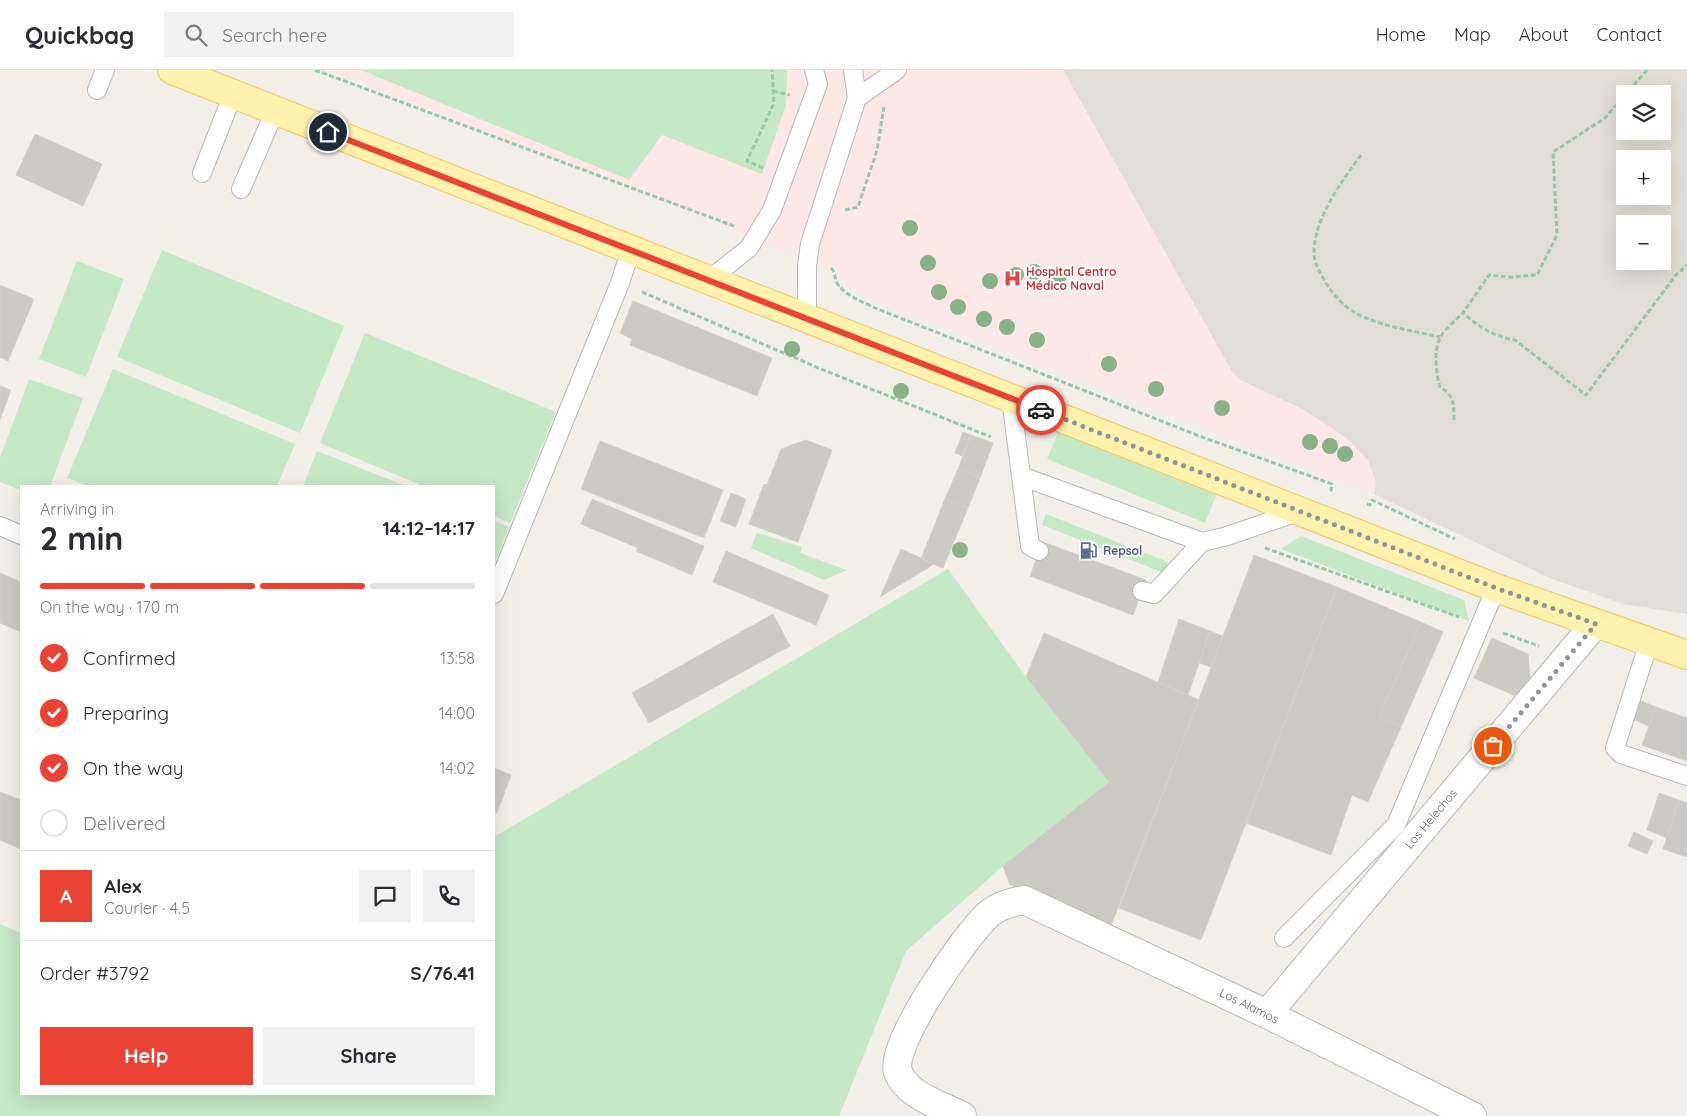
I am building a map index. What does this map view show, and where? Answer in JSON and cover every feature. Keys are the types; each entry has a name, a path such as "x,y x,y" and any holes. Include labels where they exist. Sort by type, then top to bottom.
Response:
{"main road":[{"path":"172,70 1496,588 1687,654"}],"street":[{"name":"Los Helechos","path":"1267,1014 1596,624"},
{"name":"Los Alamos","path":"962,1116 916,1093 904,1082 897,1068 897,1057 904,1039 951,960 977,926 998,908 1024,900 1031,901 1267,1014 1472,1116"}],"lane":[{"path":"97,90 105,70"},
{"path":"710,279 749,248 772,210 818,84 814,70"},
{"path":"807,317 809,255 818,217 857,98 853,70"},
{"path":"857,98 893,73"},
{"path":"202,173 233,94"},
{"path":"241,189 275,111"},
{"path":"495,592 620,283 631,249"},
{"path":"1011,398 1030,546 1039,551"},
{"path":"1021,476 1202,542 1224,537 1301,511"},
{"path":"0,526 20,535"},
{"path":"1142,591 1154,594 1202,542"},
{"path":"1284,938 1396,825 1496,588"},
{"path":"1649,642 1615,748 1621,754 1687,776"}],"path":[{"path":"315,70 756,235"},
{"path":"772,70 774,103 747,162 784,178"},
{"path":"1454,420 1454,401 1448,392 1440,387 1436,374 1437,348 1440,337 1463,313 1489,276 1510,278 1537,275 1557,235 1553,152 1605,118 1647,70"},
{"path":"818,217 858,207 878,150 893,73"},
{"path":"1361,156 1340,184 1323,219 1314,255 1317,267 1329,288 1344,305 1359,315 1382,323 1440,337"},
{"path":"809,255 830,266 836,272 837,282 846,292 875,308 1202,437 1332,484 1331,490 1338,493"},
{"path":"1463,313 1480,328 1500,337 1515,340 1586,395 1676,275 1687,265"},
{"path":"620,283 990,437 999,441 1018,458"},
{"path":"1362,502 1370,506 1372,500 1461,542"},
{"path":"1224,537 1248,542 1568,657"}],"shaded area":[{"name":"Hospital Centro Médico Naval","path":"331,70 1063,70 1232,372 1240,380 1302,409 1345,437 1368,460 1376,482 1374,494 860,294 847,284 841,275 717,223"},
{"path":"1063,70 1687,70 1687,614 1623,604 1552,579 1374,494 1376,482 1345,437 1302,409 1240,380 1232,372"}],"green space":[{"path":"361,70 787,70 786,105 762,174 662,135 629,180"},
{"path":"162,250 344,326 300,433 117,357"},
{"path":"77,261 124,279 86,377 39,359"},
{"path":"365,333 556,412 510,523 495,516 495,485 421,485 320,443"},
{"path":"113,369 295,444 277,485 85,485 67,478"},
{"path":"29,379 83,398 50,485 20,485 20,490 0,482 0,458"},
{"path":"1060,428 1218,491 1205,523 1047,459"},
{"path":"317,451 403,485 303,485"},
{"path":"1046,514 1168,562 1164,573 1042,525"},
{"path":"495,521 509,527 495,562"},
{"path":"757,533 802,547 800,553 847,570 824,580 751,548"},
{"path":"1301,536 1464,600 1469,621 1281,549"},
{"path":"948,569 1026,677 1109,782 1003,866 906,951 839,1116 0,1116 0,924 20,933 20,1095 495,1095 495,836"}],"building":[{"path":"35,134 102,164 83,206 16,175"},
{"path":"0,285 34,299 8,361 0,357"},
{"path":"633,301 772,358 757,396 630,345 632,339 620,333"},
{"path":"0,386 11,390 0,420"},
{"path":"963,432 971,435 962,456 955,453"},
{"path":"971,435 993,443 980,478 958,469"},
{"path":"806,440 832,450 798,542 749,524 764,484 767,485 781,449"},
{"path":"600,441 723,490 704,538 581,489"},
{"path":"958,469 980,478 968,508 945,499"},
{"path":"731,493 746,499 736,527 720,521"},
{"path":"592,499 704,546 692,575 636,551 638,548 581,524"},
{"path":"945,499 968,508 943,568 921,559"},
{"path":"1043,542 1146,580 1133,615 1030,576"},
{"path":"901,549 934,564 880,597"},
{"path":"726,551 829,595 816,625 713,582"},
{"path":"1254,555 1337,587 1201,940 1119,908"},
{"path":"0,573 20,582 20,632 0,623"},
{"path":"1337,587 1421,622 1379,717 1401,727 1368,802 1352,795 1331,855 1246,823"},
{"path":"773,614 790,646 649,723 632,693"},
{"path":"1179,619 1210,631 1188,695 1158,682"},
{"path":"1421,622 1443,632 1401,727 1379,717"},
{"path":"1210,631 1223,636 1211,667 1199,663"},
{"path":"1044,633 1199,700 1110,928 1010,885 1003,866 1109,782 1026,677"},
{"path":"1492,638 1528,654 1530,678 1518,697 1474,678"},
{"path":"1639,700 1656,707 1649,726 1632,719"},
{"path":"1656,707 1687,718 1687,761 1642,745"},
{"path":"495,768 511,775 497,813 495,812"},
{"path":"0,792 20,800 20,849 0,840"},
{"path":"1659,793 1679,800 1667,838 1647,830"},
{"path":"1679,800 1687,803 1687,857 1663,849"},
{"path":"1634,832 1653,841 1647,854 1628,846"}],"way so far":[{"path":"1041,410 1496,588 1596,624 1493,746"}],"place":[{"name":"Hospital Centro Médico Naval","path":"1012,279"},
{"name":"Repsol","path":"1089,551"}],"route":[{"path":"328,132 807,317 1041,410"}]}
